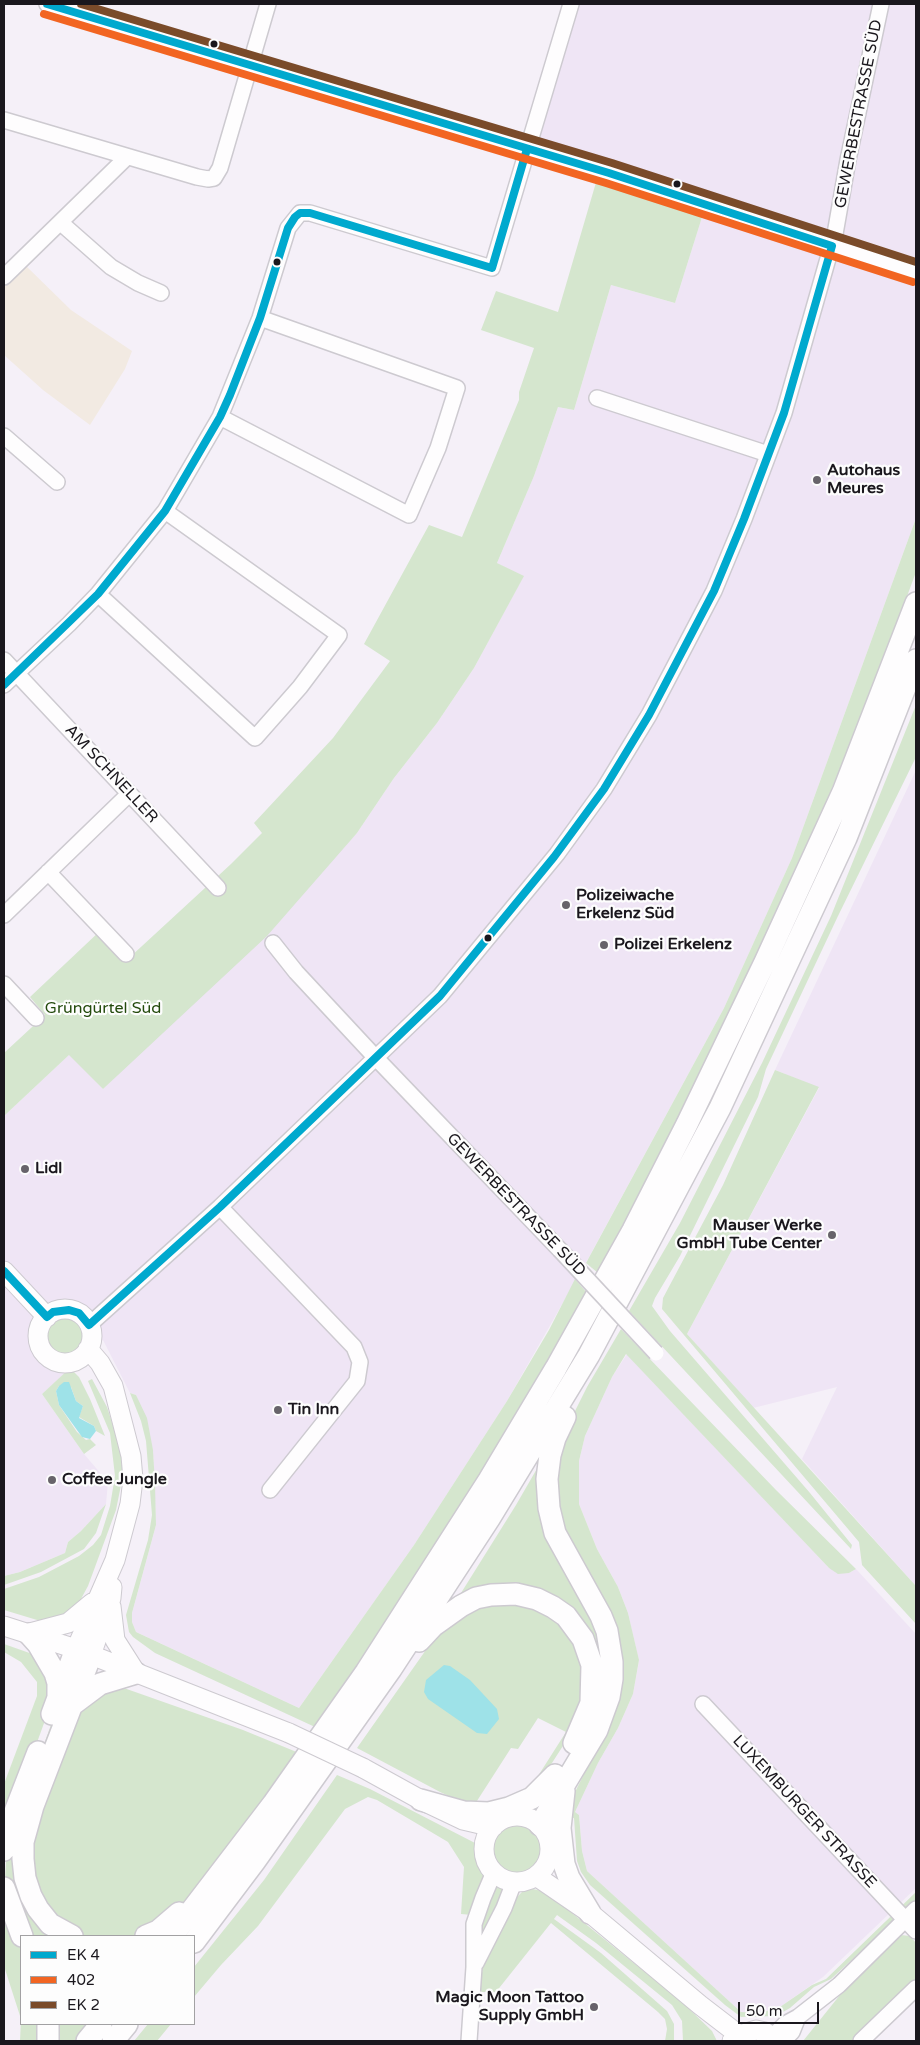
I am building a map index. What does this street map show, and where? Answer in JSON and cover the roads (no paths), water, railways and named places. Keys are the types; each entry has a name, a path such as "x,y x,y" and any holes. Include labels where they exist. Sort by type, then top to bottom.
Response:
{"highway":[{"path":"173,1935 238,1850 366,1672 409,1608 489,1480 556,1368 633,1230 713,1070 828,826 916,603"},
{"path":"195,1941 255,1861 390,1669 488,1519 589,1355 720,1108 846,838 916,660"},
{"path":"534,1822 560,1779 596,1730 610,1697 612,1680 611,1648 601,1616 555,1533 547,1491 552,1446 579,1391 589,1355"},
{"path":"390,1669 434,1626 461,1606 476,1598 491,1594 516,1594 537,1599 566,1616 583,1639 592,1666 593,1681 590,1703 585,1719 560,1779 560,1828 564,1864 569,1878 590,1913"},
{"path":"4,1850 14,1814 64,1703 55,1673 38,1644 29,1634"},
{"path":"70,1935 50,1924 38,1909 25,1878 23,1842 64,1703 83,1652"},
{"path":"64,1703 100,1684 136,1673"},
{"path":"421,1800 464,1812 489,1813 509,1808 532,1798 560,1779"},
{"path":"148,1935 158,1931 186,1906 238,1850"},
{"path":"4,1888 22,1935"},
{"path":"48,2025 48,2041"},
{"path":"87,2041 100,2025"},
{"path":"113,2041 126,2025"}],"main road":[{"path":"4,1271 47,1316"},
{"path":"69,1310 79,1313 89,1325 92,1337 83,1354 68,1363 55,1362 42,1350 40,1326 47,1316 53,1312 69,1310"},
{"path":"83,1354 91,1371 122,1418 132,1456 133,1479 130,1504 105,1597 83,1652"},
{"path":"29,1634 68,1623 105,1597"},
{"path":"105,1597 115,1640 136,1673"},
{"path":"4,1626 83,1652 289,1733 363,1768 421,1800 443,1819 489,1834"},
{"path":"517,1816 534,1822 549,1842 550,1852 539,1873 527,1881 514,1882 501,1878 494,1872 486,1858 489,1834 508,1818 517,1816"},
{"path":"539,1873 700,2005 733,2039 756,2030 778,2040"}],"street":[{"path":"47,4 673,194 916,272"},
{"path":"4,120 127,158 208,180 214,178 220,168 268,4"},
{"path":"4,685 98,594 165,511 220,417 260,318 288,228 300,212 310,213 492,268 571,4"},
{"name":"GEWERBESTRASSE SÜD","path":"89,1325 220,1206 440,996 557,854 604,789 649,715 714,591 785,408 832,246 881,4"},
{"path":"4,277 62,223 127,158"},
{"path":"62,223 111,267 160,293"},
{"path":"220,417 409,515 438,448 457,388 260,318"},
{"path":"597,398 768,454"},
{"path":"4,436 57,482"},
{"path":"98,594 255,738 300,687 339,635 165,511"},
{"name":"AM SCHNELLER","path":"4,660 218,888"},
{"path":"4,915 129,794"},
{"path":"48,872 126,954"},
{"name":"GEWERBESTRASSE SÜD","path":"273,942 296,972 376,1058 656,1353"},
{"path":"4,984 36,1018"},
{"path":"220,1206 354,1347 360,1362 357,1381 270,1490"},
{"name":"LUXEMBURGER STRASSE","path":"703,1704 911,1914 916,1931"},
{"path":"469,2041 474,1967 474,1924 482,1898 494,1872"},
{"path":"474,1967 504,1908 514,1882"},
{"path":"778,2040 785,2024 798,2017 839,1985 911,1914"},
{"path":"861,2041 916,1988"}],"water":[{"path":"64,1382 69,1382 76,1401 83,1406 79,1418 94,1426 96,1431 90,1439 82,1437 59,1405 56,1391"},
{"path":"444,1665 450,1666 470,1680 497,1709 499,1719 487,1734 477,1733 428,1699 424,1692 426,1680"}],"place":[{"name":"Autohaus Meures","path":"817,480"},
{"name":"Polizeiwache Erkelenz Süd","path":"566,905"},
{"name":"Polizei Erkelenz","path":"604,945"},
{"name":"Lidl","path":"25,1169"},
{"name":"Mauser Werke GmbH Tube Center","path":"832,1235"},
{"name":"Tin Inn","path":"278,1410"},
{"name":"Coffee Jungle","path":"52,1480"},
{"name":"Magic Moon Tattoo Supply GmbH","path":"594,2007"}],"park label":[{"name":"Grüngürtel Süd","path":"103,1009"}]}
